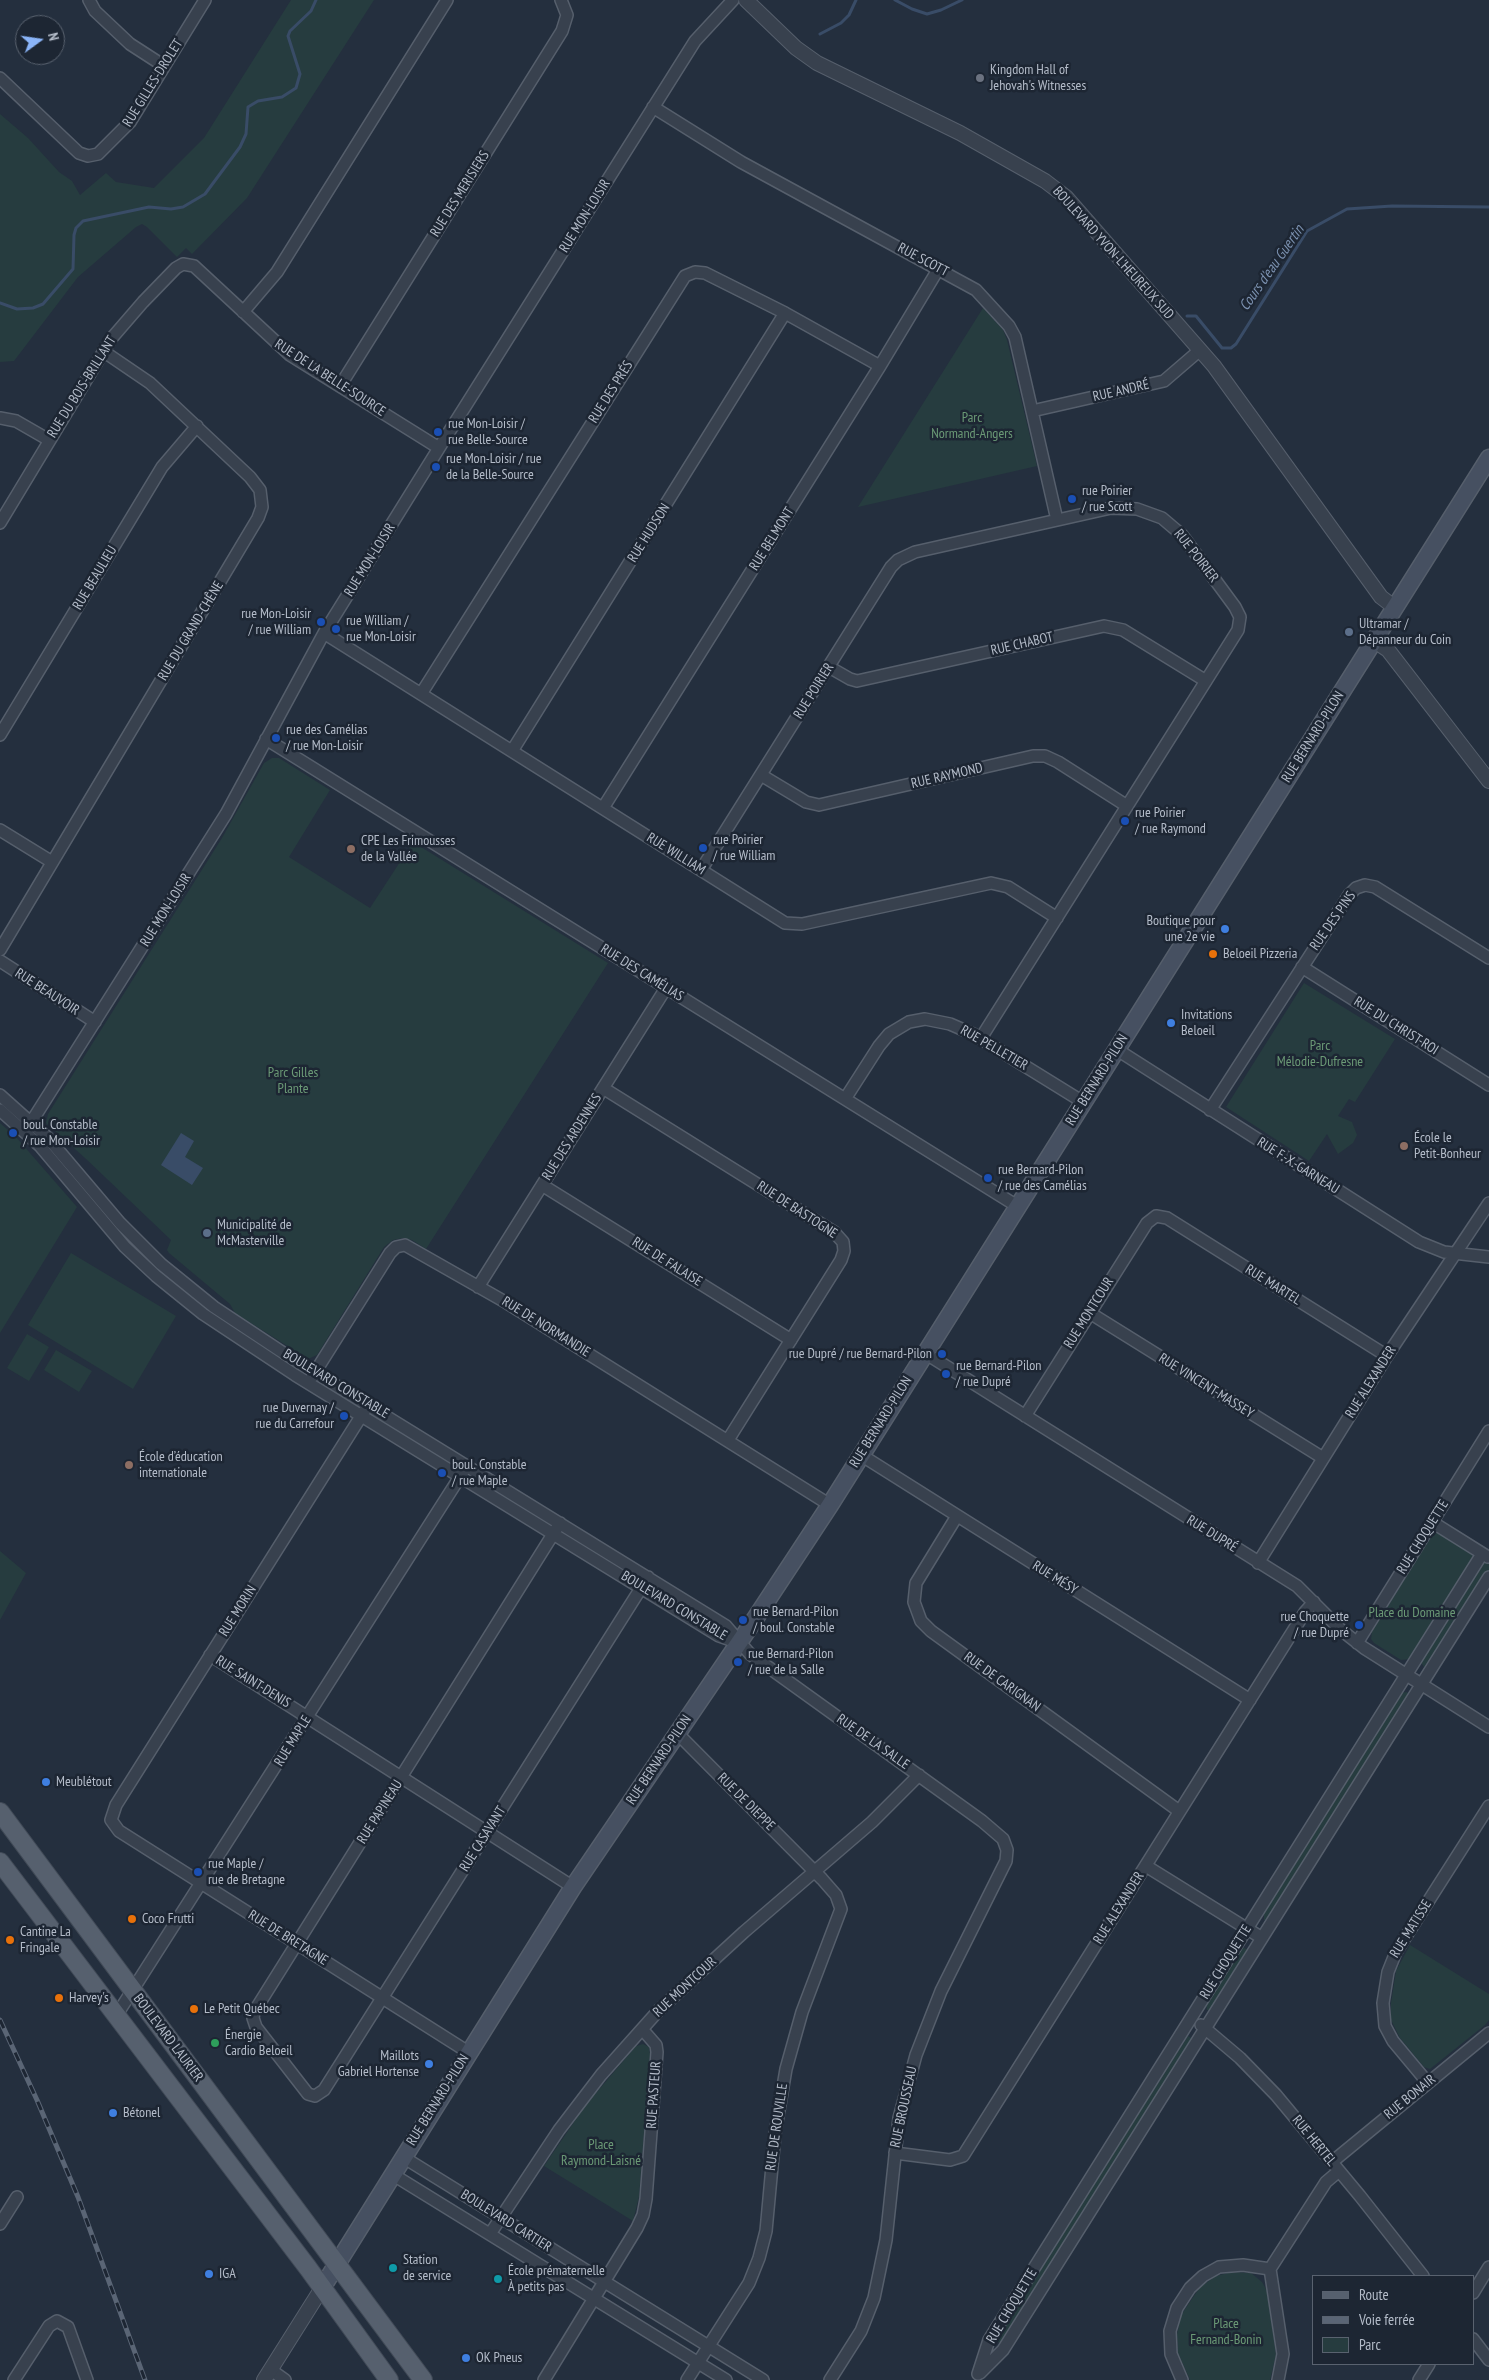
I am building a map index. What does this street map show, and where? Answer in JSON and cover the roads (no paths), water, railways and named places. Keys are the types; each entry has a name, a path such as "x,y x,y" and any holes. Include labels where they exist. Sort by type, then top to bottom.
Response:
{"main road":[{"name":"RUE BERNARD-PILON","path":"322,2288 573,1887 739,1643 830,1505 1489,458"},
{"name":"BOULEVARD LAURIER","path":"0,1812 423,2380"},
{"name":"BOULEVARD LAURIER","path":"0,1862 322,2288 388,2380"}],"street":[{"path":"89,0 97,14 130,44 164,66"},
{"name":"RUE GILLES-DROLET","path":"0,78 75,150 82,155 92,156 101,153 130,122 204,0"},
{"path":"242,312 277,272 447,0"},
{"name":"RUE DES MERISIERS","path":"340,386 563,29 567,15 561,0"},
{"name":"RUE MON-LOISIR","path":"25,1132 221,822 324,633 439,448 699,36 733,0"},
{"name":"BOULEVARD YVON-L'HEUREUX SUD","path":"746,0 796,48 816,63 960,133 1056,188 1200,350 1381,596 1394,607"},
{"name":"RUE SCOTT","path":"653,107 741,162 939,268 976,290 1011,329 1016,342 1057,520"},
{"name":"RUE DE LA BELLE-SOURCE","path":"182,264 194,266 290,355 439,448"},
{"name":"RUE DU BOIS-BRILLANT","path":"0,523 103,351 129,317 182,264"},
{"name":"RUE BELMONT","path":"603,808 880,366 939,268"},
{"name":"RUE DES PRÉS","path":"421,694 683,278 695,272 705,273 785,313 880,366"},
{"name":"RUE HUDSON","path":"512,752 785,313"},
{"name":"RUE ANDRÉ","path":"1032,411 1164,381 1200,350"},
{"name":"RUE DU GRAND-CHÊNE","path":"0,950 260,515 262,498 256,484 140,374 103,351"},
{"path":"0,418 16,421 49,440"},
{"name":"RUE BEAULIEU","path":"0,735 162,467 197,426"},
{"name":"RUE POIRIER","path":"701,870 891,567 902,558 915,552 1104,509 1124,507 1156,515 1178,530 1235,607 1240,617 1238,630 981,1038"},
{"name":"RUE CHABOT","path":"829,667 857,681 1104,626 1123,630 1206,681"},
{"name":"RUE WILLIAM","path":"324,633 781,921 792,925 990,883 1004,885 1057,918"},
{"path":"1374,640 1388,650 1489,781"},
{"name":"RUE DES CAMÉLIAS","path":"266,739 1017,1206"},
{"name":"RUE RAYMOND","path":"761,775 806,802 819,805 1033,756 1044,756 1058,762 1127,806"},
{"path":"0,830 52,862"},
{"name":"RUE DES PINS","path":"1210,1110 1350,892 1365,885 1380,890 1489,958"},
{"name":"RUE BEAUVOIR","path":"0,961 95,1022"},
{"name":"RUE DU CHRIST-ROI","path":"1302,967 1489,1085"},
{"name":"RUE DES ARDENNES","path":"478,1287 666,988"},
{"name":"RUE PELLETIER","path":"845,1099 882,1042 903,1024 920,1020 936,1020 958,1026 981,1038 1083,1102"},
{"name":"RUE F.-X.-GARNEAU","path":"1116,1049 1419,1242 1439,1251 1489,1257"},
{"name":"RUE DE BASTOGNE","path":"603,1088 834,1232 841,1239 844,1251 841,1260 728,1440"},
{"name":"BOULEVARD CONSTABLE","path":"0,1094 32,1122 61,1153 97,1197 161,1264 223,1320 369,1404 648,1577 726,1626 739,1643"},
{"name":"BOULEVARD CONSTABLE","path":"0,1110 25,1132 56,1165 125,1247 156,1276 223,1320 308,1383 719,1636 739,1643"},
{"name":"RUE DE FALAISE","path":"542,1185 791,1340"},
{"path":"88,1205 97,1197"},
{"name":"RUE ALEXANDER","path":"1258,1563 1387,1356 1489,1204"},
{"name":"RUE MONTCOUR","path":"1025,1416 1146,1223 1153,1217 1159,1216"},
{"name":"RUE MARTEL","path":"1159,1216 1167,1218 1387,1356"},
{"name":"RUE DE NORMANDIE","path":"308,1383 390,1253 396,1247 405,1246 412,1248 507,1303 830,1505"},
{"name":"RUE VINCENT-MASSEY","path":"1090,1313 1323,1458"},
{"name":"RUE DUPRÉ","path":"925,1353 1297,1586 1340,1630 1356,1643 1489,1727"},
{"name":"RUE MORIN","path":"111,1820 116,1805 369,1404"},
{"name":"RUE CHOQUETTE","path":"1356,1643 1489,1431"},
{"name":"RUE MÉSY","path":"861,1455 1250,1700"},
{"name":"RUE MAPLE","path":"116,2016 134,1991 467,1465"},
{"name":"RUE DE CARIGNAN","path":"956,1516 916,1583 914,1602 921,1620 931,1631 1179,1812"},
{"path":"1432,1522 1486,1556"},
{"name":"RUE PAPINEAU","path":"313,2096 302,2088 256,2027 253,2018 257,2008 560,1523"},
{"name":"RUE CHOQUETTE","path":"977,2377 990,2340 1407,1675 1486,1556"},
{"name":"RUE CASAVANT","path":"313,2096 324,2090 648,1577"},
{"name":"RUE CHOQUETTE","path":"977,2377 1003,2350 1489,1577"},
{"name":"RUE ALEXANDER","path":"895,2153 950,2160 963,2156 1304,1612 1314,1602"},
{"name":"RUE DE LA SALLE","path":"739,1643 750,1654 982,1821 1005,1842"},
{"name":"RUE SAINT-DENIS","path":"210,1655 573,1887"},
{"name":"RUE DE DIEPPE","path":"677,1734 816,1872"},
{"name":"RUE MONTCOUR","path":"490,2234 559,2130 601,2075 642,2029 708,1964 872,1822 919,1775"},
{"name":"RUE MATISSE","path":"1428,2083 1393,2041 1385,2026 1383,2003 1388,1972 1396,1952 1489,1806"},
{"name":"RUE DE BRETAGNE","path":"111,1820 118,1831 468,2052"},
{"name":"RUE BROUSSEAU","path":"830,2380 861,2330 874,2298 886,2240 895,2153 903,2101 919,2048 941,1991 1005,1864 1007,1853 1005,1842"},
{"path":"1146,1866 1262,1938"},
{"name":"RUE DE ROUVILLE","path":"687,2380 749,2283 759,2258 766,2232 775,2134 786,2069 802,2012 840,1913 840,1906 836,1895 816,1872"},
{"name":"RUE HERTEL","path":"1191,2018 1206,2028 1240,2058 1267,2086 1335,2166 1422,2275"},
{"name":"RUE PASTEUR","path":"544,2380 637,2228 646,2199 657,2052 656,2045 642,2029"},
{"name":"RUE BONAIR","path":"1270,2269 1335,2166 1428,2083 1489,2032"},
{"name":"BOULEVARD CARTIER","path":"403,2157 763,2380"},
{"name":"BOULEVARD CARTIER","path":"392,2174 726,2380"},
{"path":"0,2224 17,2197"},
{"path":"1182,2380 1171,2354 1170,2331 1177,2308 1190,2288 1209,2272 1219,2267 1243,2265 1270,2269 1283,2354 1278,2380"},
{"path":"1474,2291 1489,2267"},
{"name":"RUE BERNARD-PILON","path":"268,2375 322,2288"},
{"path":"14,2380 49,2326 60,2322 69,2329 87,2380"},
{"path":"1474,2340 1489,2360"},
{"path":"1419,2380 1428,2365"},
{"path":"268,2375 285,2380"}],"water":[{"path":"181,1133 194,1141 185,1157 203,1168 192,1185 161,1165"}],"waterway":[{"path":"0,303 17,309 33,308 43,304 73,269 74,235 76,228 83,221 149,207 171,209 183,207 205,194 240,147 246,134 248,107 258,101 282,97 296,88 300,74 288,36 290,31 311,11 316,0"},
{"path":"820,34 841,23 849,15 856,0"},
{"path":"895,0 927,14 962,0"},
{"name":"Cours d'eau Guertin","path":"1187,316 1196,316 1222,348 1231,348 1236,344 1307,231 1347,209 1392,206 1489,207"}],"railway":[{"path":"0,2020 37,2100 78,2197 145,2380"}],"place":[{"name":"Kingdom Hall of Jehovah's Witnesses","path":"980,78"},
{"name":"rue Mon-Loisir / rue Belle-Source","path":"438,432"},
{"name":"rue Mon-Loisir / rue de la Belle-Source","path":"436,467"},
{"name":"rue Poirier / rue Scott","path":"1072,499"},
{"name":"rue Mon-Loisir / rue William","path":"321,622"},
{"name":"rue William / rue Mon-Loisir","path":"336,629"},
{"name":"Ultramar / Dépanneur du Coin","path":"1349,632"},
{"name":"rue des Camélias / rue Mon-Loisir","path":"276,738"},
{"name":"rue Poirier / rue Raymond","path":"1125,821"},
{"name":"rue Poirier / rue William","path":"703,848"},
{"name":"CPE Les Frimousses de la Vallée","path":"351,849"},
{"name":"Boutique pour une 2e vie","path":"1225,929"},
{"name":"Beloeil Pizzeria","path":"1213,954"},
{"name":"Invitations Beloeil","path":"1171,1023"},
{"name":"boul. Constable / rue Mon-Loisir","path":"13,1133"},
{"name":"École le Petit-Bonheur","path":"1404,1146"},
{"name":"rue Bernard-Pilon / rue des Camélias","path":"988,1178"},
{"name":"Municipalité de McMasterville","path":"207,1233"},
{"name":"rue Dupré / rue Bernard-Pilon","path":"942,1354"},
{"name":"rue Bernard-Pilon / rue Dupré","path":"946,1374"},
{"name":"rue Duvernay / rue du Carrefour","path":"344,1416"},
{"name":"École d’éducation internationale","path":"129,1465"},
{"name":"boul. Constable / rue Maple","path":"442,1473"},
{"name":"rue Bernard-Pilon / boul. Constable","path":"743,1620"},
{"name":"rue Choquette / rue Dupré","path":"1359,1625"},
{"name":"rue Bernard-Pilon / rue de la Salle","path":"738,1662"},
{"name":"Meublétout","path":"46,1782"},
{"name":"rue Maple / rue de Bretagne","path":"198,1872"},
{"name":"Coco Frutti","path":"132,1919"},
{"name":"Cantine La Fringale","path":"10,1940"},
{"name":"Harvey's","path":"59,1998"},
{"name":"Le Petit Québec","path":"194,2009"},
{"name":"Énergie Cardio Beloeil","path":"215,2043"},
{"name":"Maillots Gabriel Hortense","path":"429,2064"},
{"name":"Bétonel","path":"113,2113"},
{"name":"Station de service","path":"393,2268"},
{"name":"IGA","path":"209,2274"},
{"name":"École prématernelle À petits pas","path":"498,2279"},
{"name":"OK Pneus","path":"466,2358"}],"park label":[{"name":"Parc Normand-Angers","path":"972,426"},
{"name":"Parc Mélodie-Dufresne","path":"1320,1054"},
{"name":"Parc Gilles Plante","path":"293,1082"},
{"name":"Place du Domaine","path":"1412,1613"},
{"name":"Place Raymond-Laisné","path":"601,2154"},
{"name":"Place Fernand-Bonin","path":"1226,2332"}]}
